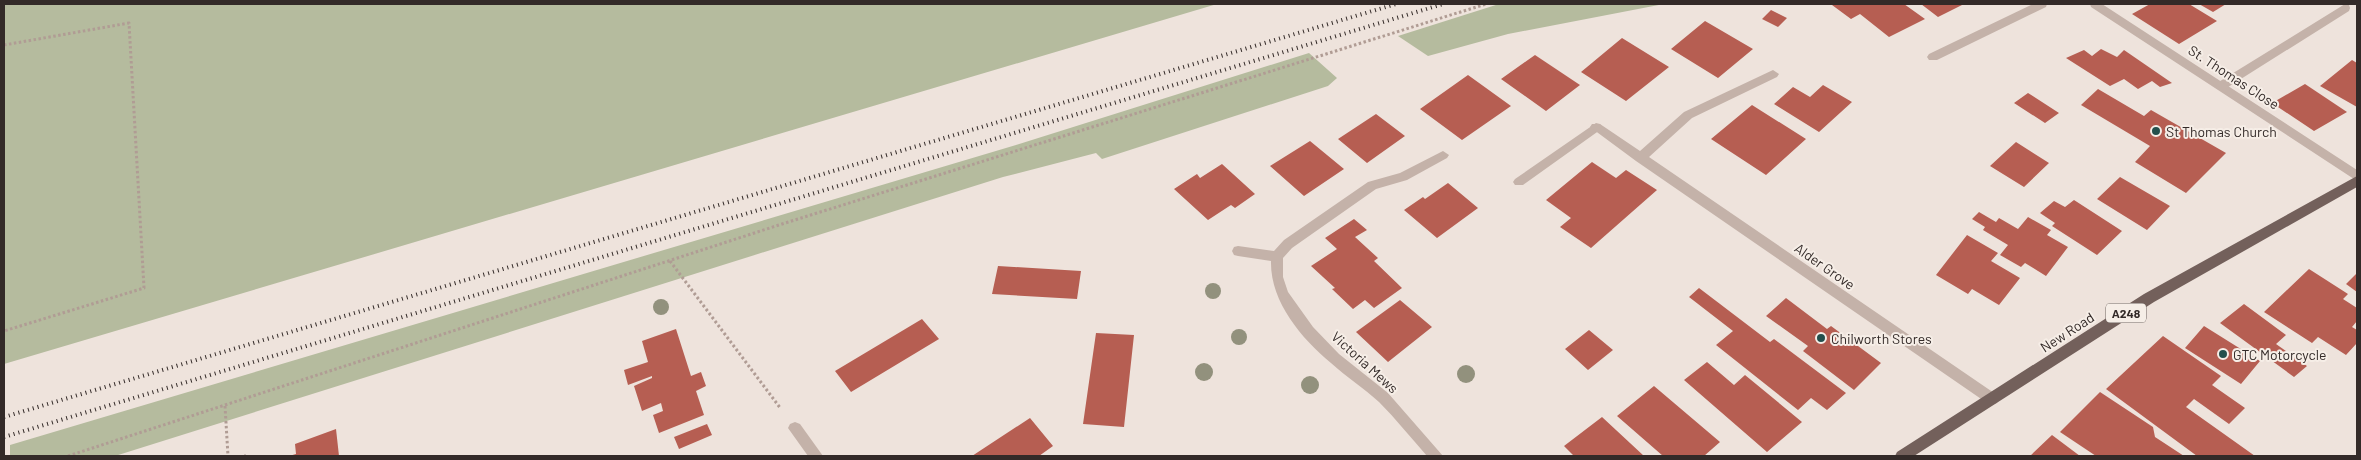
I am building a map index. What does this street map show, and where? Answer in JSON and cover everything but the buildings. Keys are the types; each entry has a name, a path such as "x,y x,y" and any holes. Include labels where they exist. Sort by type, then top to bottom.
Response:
{"main road":[{"name":"New Road","path":"1902,456 2149,298 2357,181"}],"street":[{"path":"1933,57 2042,4"},
{"name":"St. Thomas Close","path":"2095,4 2357,176"},
{"path":"2221,86 2345,8"},
{"path":"1640,158 1688,115 1773,74"},
{"name":"Alder Grove","path":"1519,182 1596,127 1992,400"},
{"path":"1238,251 1277,257 1288,244 1372,185 1403,177 1443,155"},
{"name":"Victoria Mews","path":"1277,257 1277,276 1282,294 1308,331 1334,358 1383,397 1436,456"},
{"path":"795,428 816,456"}],"path":[{"path":"68,456 670,261 1486,4"},
{"path":"4,45 129,24 144,288 4,331"},
{"path":"670,261 795,428"},
{"path":"224,406 228,456"}],"green space":[{"path":"4,4 1217,4 4,364"},
{"path":"1499,4 1664,4 1508,34 1428,56 1398,36"},
{"path":"1309,53 1337,78 1328,86 1102,159 1096,153 1003,177 115,456 10,456 10,445 1016,145"}],"railway":[{"path":"4,417 1396,4"},
{"path":"4,437 1443,4"}],"place":[{"name":"St Thomas Church","path":"2156,131"},
{"name":"Chilworth Stores","path":"1821,338"},
{"name":"GTC Motorcycle","path":"2223,354"}]}
